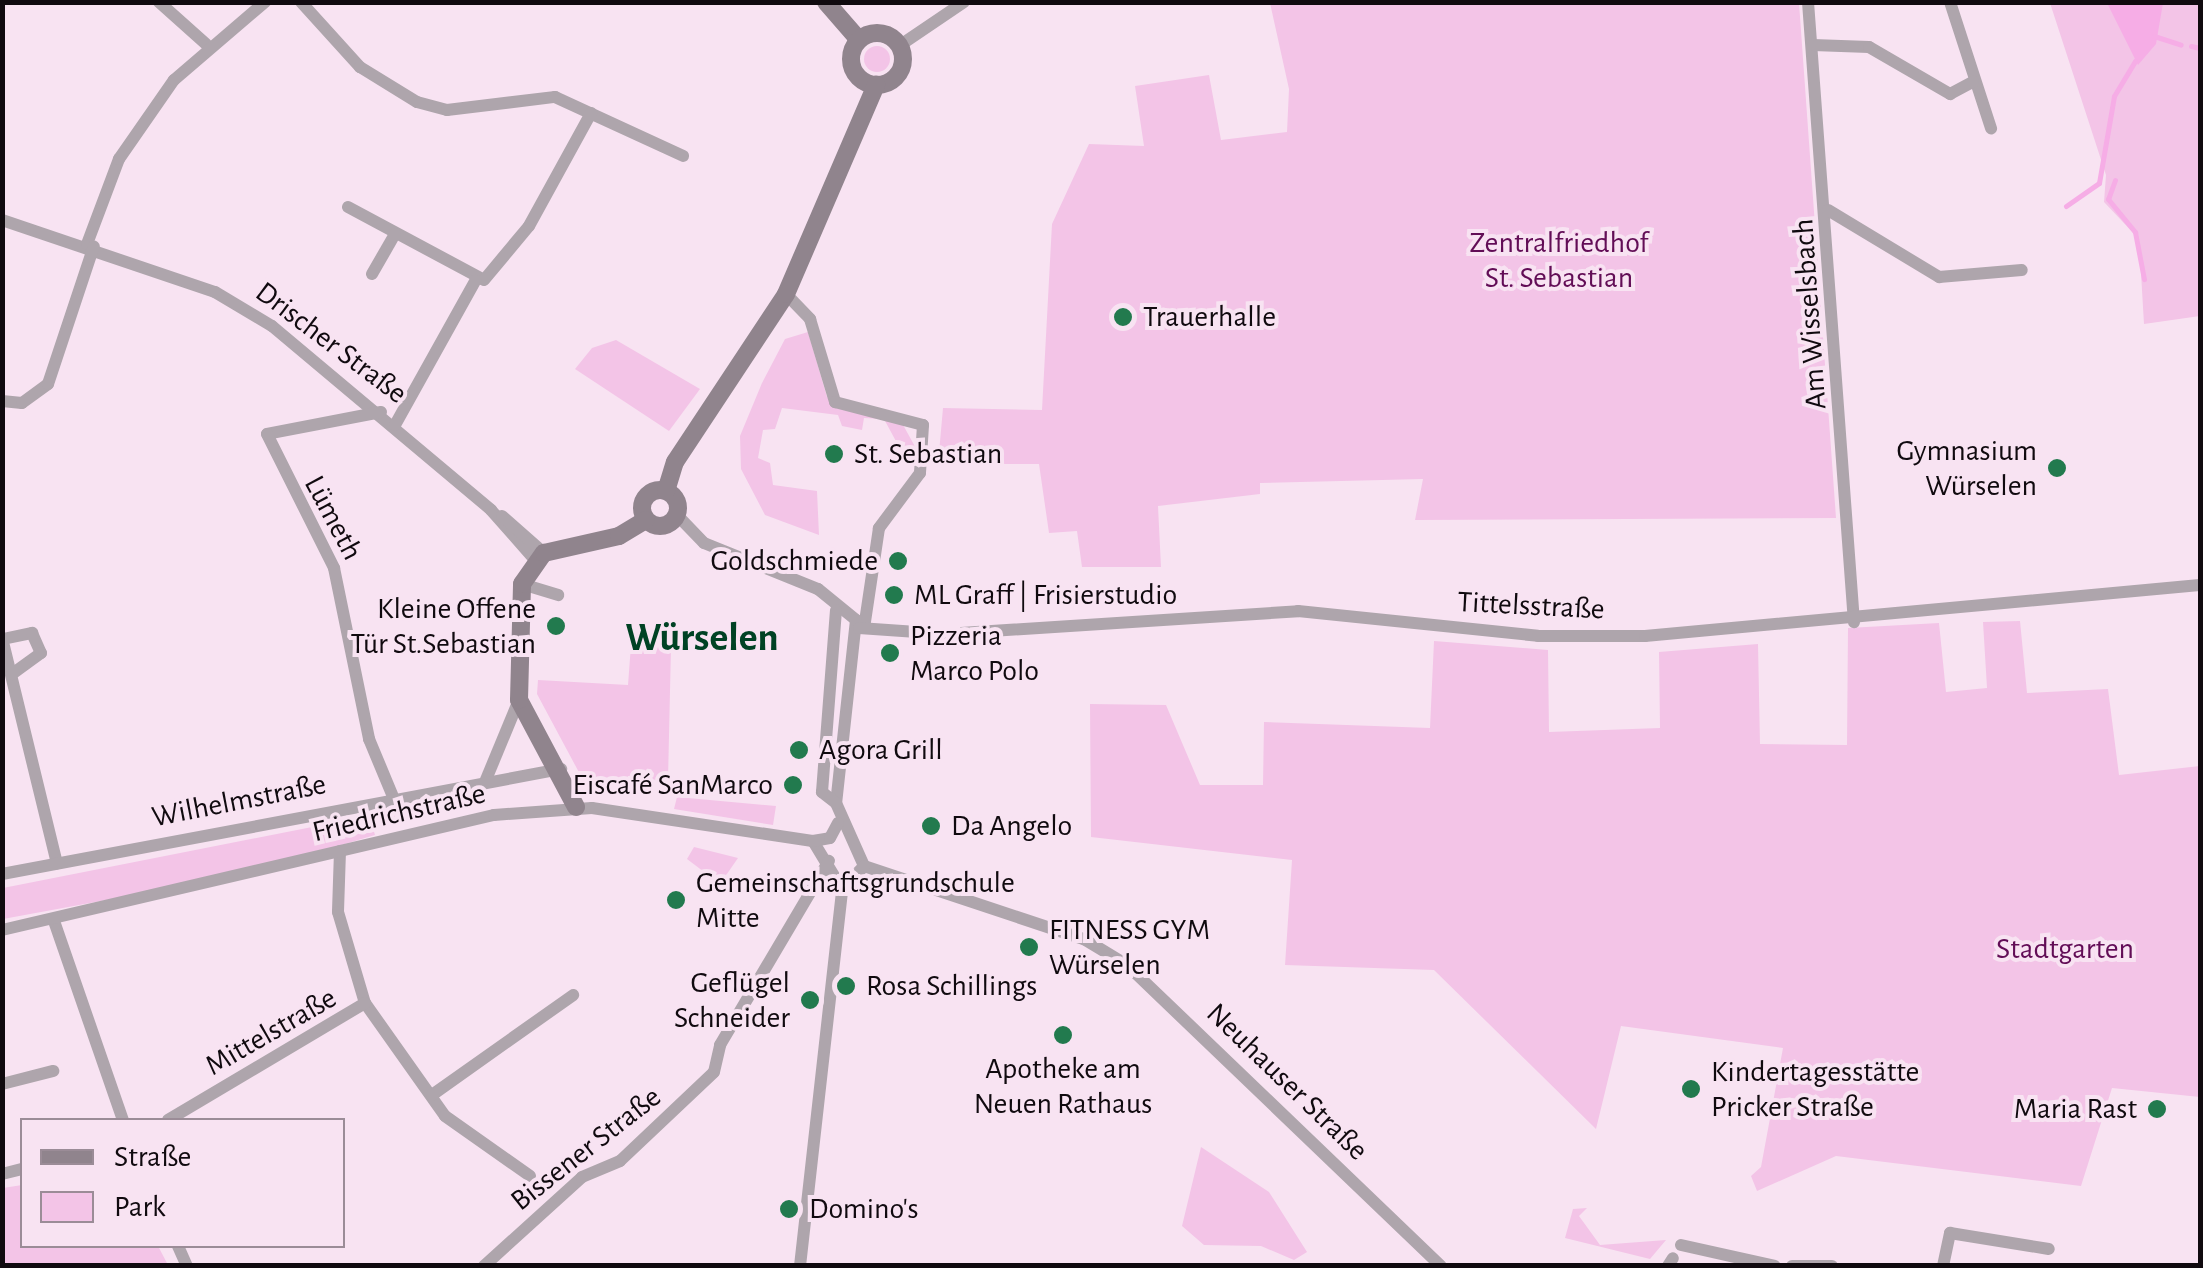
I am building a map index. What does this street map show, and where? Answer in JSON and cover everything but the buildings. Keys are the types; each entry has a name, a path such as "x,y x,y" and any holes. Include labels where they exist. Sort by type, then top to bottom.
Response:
{"street":[{"path":"159,2 206,44"},
{"path":"2,402 22,403 48,384 120,159 206,44 265,2"},
{"path":"301,2 360,66 417,102 447,110 541,95 592,113 682,156"},
{"path":"826,2 859,40"},
{"path":"899,46 964,2"},
{"name":"Am Wisselsbach","path":"1808,2 1828,210 1854,622"},
{"path":"1950,2 1991,128"},
{"path":"859,40 881,33 899,46 901,69 876,85 786,294 675,462 666,491 676,515 704,543 841,610 862,628"},
{"path":"859,40 851,64 876,85"},
{"path":"1813,45 1869,47 1950,94 1973,82"},
{"path":"395,425 443,333 476,281 491,276 529,226 592,113"},
{"path":"348,207 476,281"},
{"path":"1828,210 1939,278 2022,270"},
{"name":"Drischer Straße","path":"2,220 90,245 215,292 381,412 540,557"},
{"path":"372,274 395,234"},
{"path":"786,294 810,319 836,402 923,425 920,473 879,528 836,804 838,824 864,866 842,889"},
{"name":"Lümeth","path":"381,412 266,434 334,568 369,739 394,799"},
{"path":"646,520 645,498 666,491"},
{"path":"646,520 663,526 676,515"},
{"path":"485,782 519,700 522,584 540,557 619,536 646,520"},
{"path":"522,584 558,596"},
{"name":"Tittelsstraße","path":"862,628 966,634 1298,611 1538,636 1854,622 2200,585"},
{"path":"836,804 822,792 841,610"},
{"path":"12,674 40,652 32,633 3,639 57,863"},
{"path":"519,700 563,769 576,808"},
{"name":"Wilhelmstraße","path":"2,874 563,769"},
{"name":"Friedrichstraße","path":"2,930 494,815 576,808 813,841"},
{"path":"800,1266 842,889 829,861 813,841 838,824"},
{"name":"Mittelstraße","path":"171,1118 365,1002 338,912 340,851"},
{"name":"Bissener Straße","path":"484,1266 582,1176 620,1161 714,1072 720,1045 762,985 801,901 829,861"},
{"name":"Neuhauser Straße","path":"864,866 1084,939 1128,964 1441,1266"},
{"path":"54,920 122,1118"},
{"path":"432,1096 573,995"},
{"path":"365,1002 458,1128 530,1176"},
{"path":"2,1084 53,1071"},
{"path":"1943,1266 1950,1233 2050,1248"},
{"path":"1674,1256 1775,1266"},
{"path":"1792,1266 1832,1266"}],"green space":[{"name":"Zentralfriedhof St. Sebastian","path":"1270,3 1799,3 1836,518 1415,520 1423,479 1260,483 1260,494 1158,506 1161,567 1082,567 1077,531 1049,533 1039,464 938,464 943,408 1042,410 1052,224 1089,144 1144,146 1135,86 1209,75 1221,140 1287,132 1289,89"},
{"path":"2050,3 2200,3 2200,316 2144,324 2139,239 2104,202 2106,175"},
{"path":"877,46 886,50 890,59 886,68 877,72 868,68 864,59 868,50"},
{"path":"808,332 827,397 902,423 918,452 909,462 912,449 898,445 884,419 864,418 862,430 842,426 838,415 782,408 775,429 763,430 758,458 770,463 773,485 817,491 819,535 765,515 741,469 740,436 762,383 785,339"},
{"path":"616,340 700,389 669,431 575,369 592,348"},
{"name":"Stadtgarten","path":"2020,621 2027,693 2108,689 2119,775 2200,766 2200,1097 2112,1088 2081,1186 1836,1156 1757,1191 1751,1176 1761,1167 1783,1048 1621,1026 1596,1129 1434,970 1285,965 1292,860 1091,837 1090,704 1166,705 1200,785 1263,785 1264,722 1430,728 1434,641 1548,650 1549,732 1660,728 1659,652 1758,644 1760,744 1847,745 1848,628 1939,623 1946,692 1987,688 1983,622"},
{"path":"631,645 671,647 668,780 582,778 537,694 538,680 628,685"},
{"path":"677,797 776,806 773,825 674,809"},
{"path":"393,811 396,822 372,825 375,835 237,876 3,919 3,888"},
{"path":"694,847 738,858 720,884 687,859"},
{"path":"1201,1147 1269,1192 1307,1252 1294,1260 1261,1246 1204,1245 1182,1226"},
{"path":"20,1185 20,1248 159,1248 168,1265 3,1265 3,1188"},
{"path":"1587,1208 1579,1216 1600,1245 1666,1240 1650,1259 1565,1238 1573,1209"}],"shaded area":[{"path":"2107,3 2163,3 2156,44 2138,65"}],"waterway":[{"path":"2154,36 2181,45"},
{"path":"2191,46 2200,48"},
{"path":"2066,206 2099,183 2114,96 2135,61"},
{"path":"2115,180 2108,199 2135,232 2144,279"}],"place":[{"name":"Trauerhalle","path":"1123,317"},
{"name":"St. Sebastian","path":"834,454"},
{"name":"Gymnasium Würselen","path":"2057,468"},
{"name":"Goldschmiede","path":"898,561"},
{"name":"ML Graff | Frisierstudio","path":"894,595"},
{"name":"Kleine Offene Tür St.Sebastian","path":"556,626"},
{"name":"Pizzeria Marco Polo","path":"890,653"},
{"name":"Agora Grill","path":"799,750"},
{"name":"Eiscafé SanMarco","path":"793,785"},
{"name":"Da Angelo","path":"931,826"},
{"name":"Gemeinschaftsgrundschule Mitte","path":"676,900"},
{"name":"FITNESS GYM Würselen","path":"1029,947"},
{"name":"Rosa Schillings","path":"846,986"},
{"name":"Geflügel Schneider","path":"810,1000"},
{"name":"Apotheke am Neuen Rathaus","path":"1063,1035"},
{"name":"Kindertagesstätte Pricker Straße","path":"1691,1089"},
{"name":"Maria Rast","path":"2157,1109"},
{"name":"Domino's","path":"789,1209"}],"district":[{"name":"Würselen","path":"702,638"}]}
